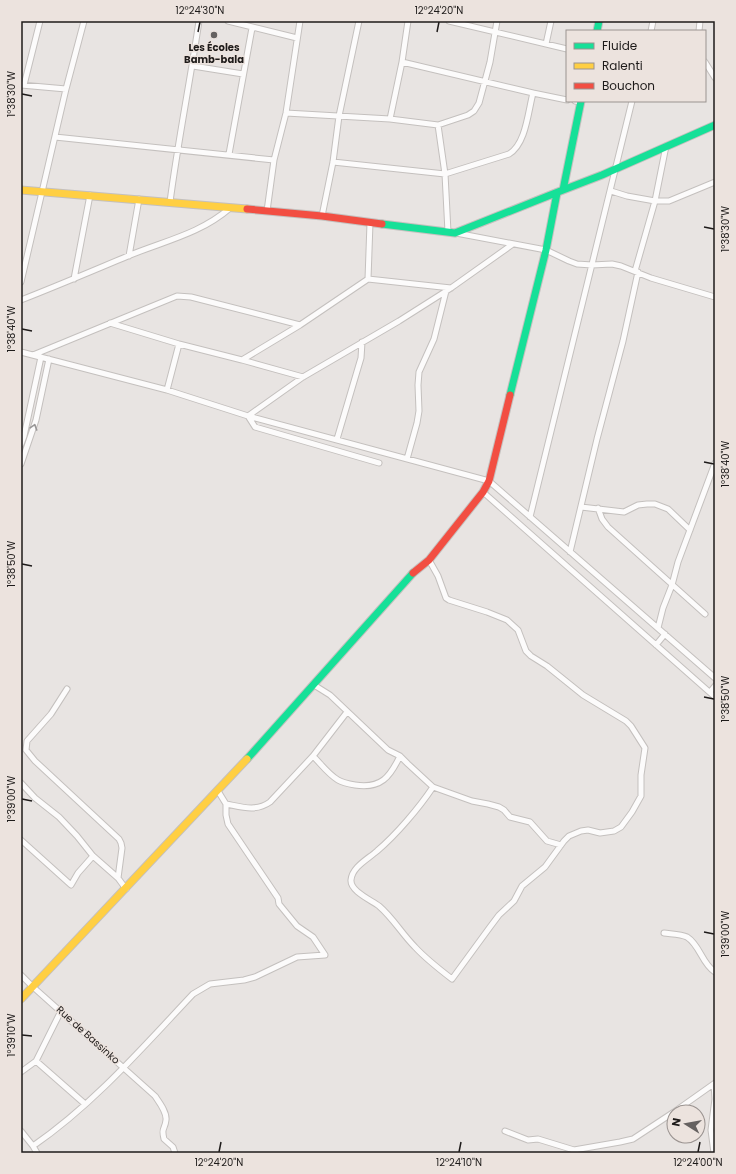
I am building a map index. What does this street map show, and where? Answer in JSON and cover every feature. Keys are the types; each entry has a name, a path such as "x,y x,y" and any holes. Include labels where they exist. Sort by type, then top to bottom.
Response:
{"street":[{"path":"40,21 23,85 66,89"},
{"path":"21,282 43,193 66,89 84,21"},
{"path":"170,202 177,150 200,21"},
{"path":"228,21 298,38"},
{"path":"267,211 274,160 286,112 300,21"},
{"path":"322,216 333,162 339,116 359,21"},
{"path":"390,119 402,62 408,21"},
{"path":"449,21 566,49"},
{"path":"286,112 390,119 438,125 468,115 474,111 479,103 490,62 497,21"},
{"path":"546,44 551,21"},
{"path":"229,154 252,28"},
{"path":"402,62 566,100"},
{"path":"706,64 715,78"},
{"path":"193,66 243,74"},
{"path":"333,162 445,174 509,154 519,145 533,93"},
{"path":"21,999 218,791 416,570 429,560 483,492 489,481 546,250 579,102"},
{"path":"530,517 632,102"},
{"path":"438,125 451,232"},
{"path":"451,232 589,181 715,125"},
{"path":"55,137 229,154 274,160"},
{"path":"570,552 597,439 623,341 666,146"},
{"path":"610,191 655,201 669,201 715,182"},
{"path":"21,190 322,216 451,232 546,250 570,262 592,265 612,264 628,268 651,278 715,298"},
{"path":"74,279 90,195"},
{"path":"130,256 139,199"},
{"path":"21,300 205,226 230,208"},
{"path":"368,279 370,223"},
{"path":"248,416 303,377 399,321 448,290 513,244"},
{"path":"242,360 300,325 368,279 448,290"},
{"path":"407,459 417,424 419,411 419,370 430,351 448,290"},
{"path":"33,355 177,296 185,296 300,325"},
{"path":"109,323 179,344 303,377"},
{"path":"337,439 360,363 362,342"},
{"path":"167,390 179,344"},
{"path":"21,352 167,390 248,416 489,481 715,678"},
{"path":"21,444 41,357"},
{"path":"21,464 36,420 49,359"},
{"path":"248,416 255,427 379,463"},
{"path":"658,628 678,562 715,463"},
{"path":"483,492 715,696"},
{"path":"580,507 624,512 638,505 655,504 668,509 690,530"},
{"path":"598,508 602,519 608,527 705,614"},
{"path":"429,560 438,576 448,600 507,620 518,630 526,651 531,656 547,666 583,695 626,721 632,726 645,748 641,775 641,796 621,827 608,833 588,830 574,833 569,836 545,867 522,886 514,902 490,927 452,979 432,964 381,908 372,900 357,891 352,885 351,879 355,870 386,842 433,787"},
{"path":"656,645 665,634"},
{"path":"314,685 330,695 388,750 400,756 433,787 472,801 499,807 510,817 532,823 548,841 561,845"},
{"path":"710,692 715,686"},
{"path":"67,689 51,714 27,741 26,750 35,761 119,839 122,848 118,878"},
{"path":"226,804 258,808 270,802 313,756 348,712"},
{"path":"313,756 338,780 359,786 375,786 384,780 395,768 400,756"},
{"path":"21,784 31,795 60,817 93,856 118,878 126,889"},
{"path":"33,1146 58,1129 85,1104 124,1067 193,994 201,988 210,984 244,980 255,977 297,957 325,956 313,937 297,926 279,904 278,898 270,885 228,824 226,804 218,791"},
{"path":"21,840 71,884 78,873 93,856"},
{"path":"664,933 687,937 696,947 709,968 715,972"},
{"name":"Rue de Bassinko","path":"21,975 155,1096 166,1117 166,1123 163,1128 164,1140 173,1147 175,1153"},
{"path":"21,1072 36,1061 61,1011"},
{"path":"36,1061 85,1104"},
{"path":"685,1104 714,1084"},
{"path":"714,1084 715,1099 711,1130 714,1153"},
{"path":"505,1131 528,1140 538,1139 574,1152 627,1141 638,1136 666,1117"},
{"path":"21,1131 37,1153"}],"traffic: fast":[{"path":"597,30 599,21"},
{"path":"382,224 455,233 563,190 581,102"},
{"path":"563,190 602,175 715,125"},
{"path":"510,395 546,250 557,193"},
{"path":"247,759 413,573"}],"traffic: slow":[{"path":"21,190 247,209"},
{"path":"21,999 247,759"}],"traffic: jam":[{"path":"247,209 322,216 382,224"},
{"path":"413,573 429,560 483,492 489,481 510,395"}],"place":[{"name":"Les Écoles Bamb-bala","path":"214,35"}]}
